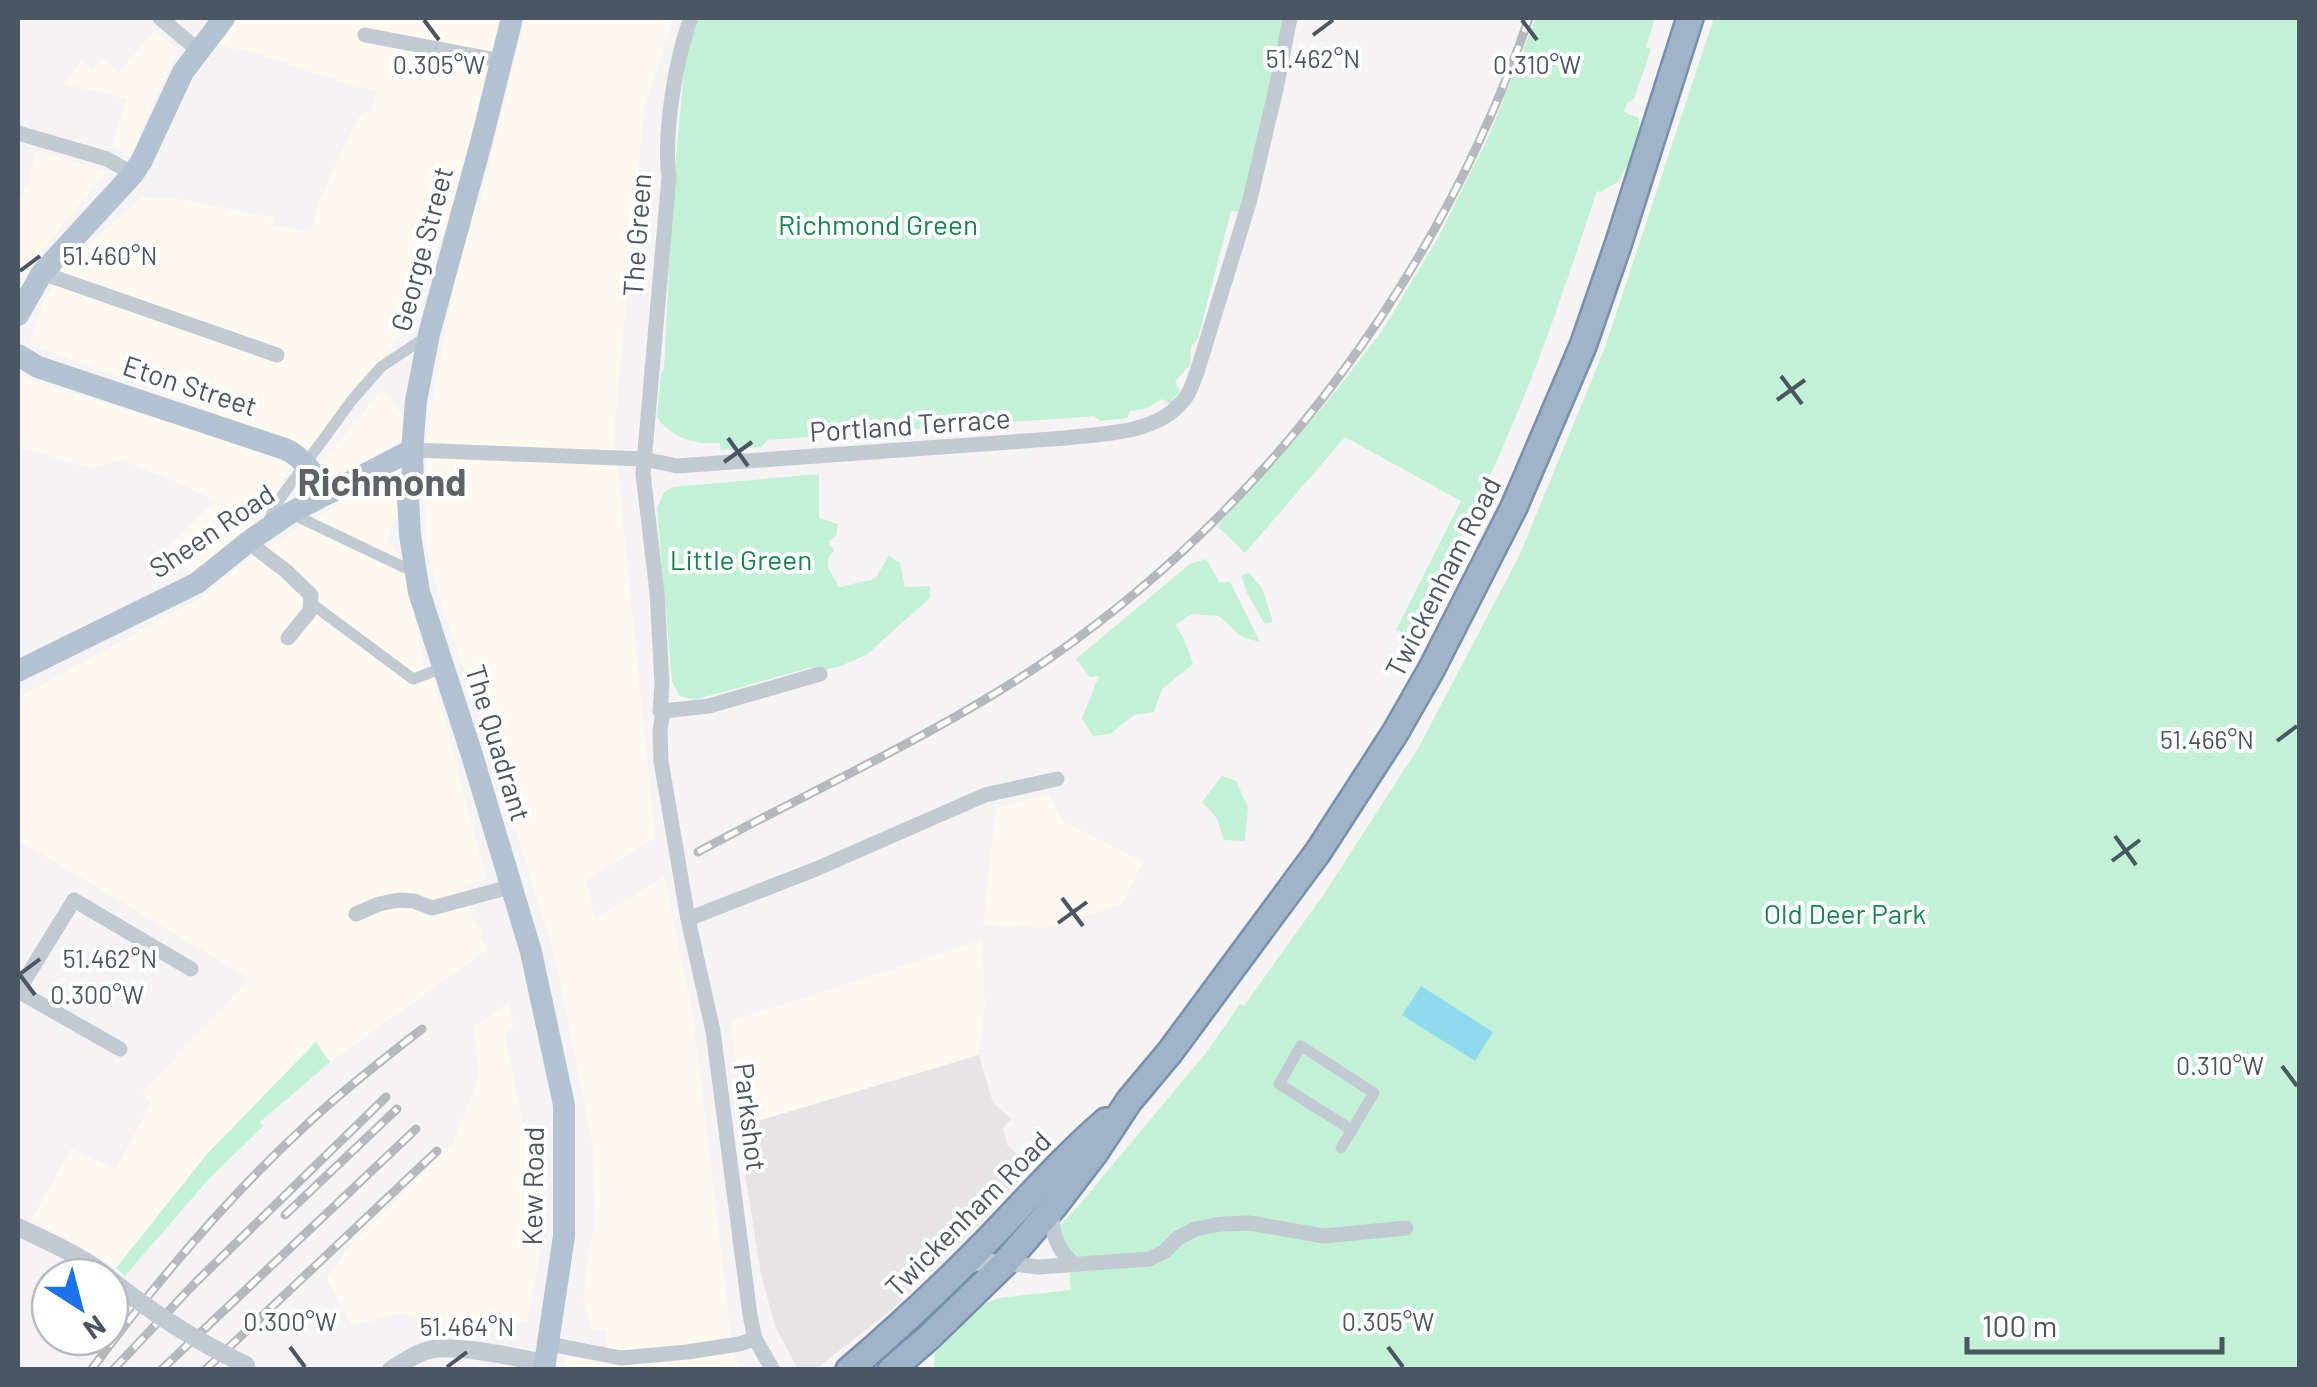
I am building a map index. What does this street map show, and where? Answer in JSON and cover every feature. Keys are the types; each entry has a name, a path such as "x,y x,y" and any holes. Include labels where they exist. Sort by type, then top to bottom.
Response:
{"highway":[{"name":"Twickenham Road","path":"892,1370 1005,1263 1055,1204 1318,852 1395,733 1514,507 1582,346 1690,18"},
{"name":"Twickenham Road","path":"849,1370 961,1267 1079,1144 1129,1101"}],"main road":[{"path":"18,315 42,273 142,160 174,89 224,18"},
{"name":"George Street","path":"408,498 413,484 416,400 429,334 512,18"},
{"name":"Eton Street","path":"18,356 38,367 285,449 299,456 331,492"},
{"name":"Sheen Road","path":"18,671 198,584 290,513 412,450"},
{"path":"375,470 408,498"},
{"name":"The Quadrant","path":"408,498 410,535 423,606 472,755 543,1004"},
{"name":"Kew Road","path":"543,1004 564,1105 565,1162 564,1236 546,1359"}],"street":[{"path":"160,18 197,54"},
{"name":"The Green","path":"644,459 669,177 666,155 680,46 691,18"},
{"name":"Portland Terrace","path":"412,450 644,459 677,466 1066,438 1140,428 1159,420 1187,394 1197,372 1249,203 1290,18"},
{"path":"365,35 502,61"},
{"path":"18,133 107,159 132,174"},
{"path":"42,273 277,356"},
{"path":"288,638 310,611 308,590 256,537 352,400 382,367 429,334"},
{"path":"644,459 662,684 660,711 709,706 820,674"},
{"path":"290,513 416,573"},
{"path":"312,604 412,678 443,668"},
{"name":"Parkshot","path":"663,712 661,760 688,919 713,1032 748,1298 755,1340 772,1370"},
{"path":"688,919 985,796 1056,779"},
{"path":"356,914 399,900 432,908 510,887"},
{"path":"120,1049 18,990 74,900 192,968"},
{"path":"1342,1148 1374,1093 1301,1046 1279,1084 1352,1130"},
{"path":"1055,1204 1051,1216 1054,1236 1066,1258 1074,1264"},
{"path":"961,1267 987,1260 1039,1267 1149,1259 1195,1229 1221,1224 1250,1223 1324,1236 1406,1228"},
{"path":"18,1228 72,1257"},
{"path":"130,1295 194,1340 251,1367"},
{"path":"391,1370 435,1349 546,1359 620,1358 755,1340"}],"shaded area":[{"path":"239,18 499,18 454,205 411,322 308,452 29,344 43,303 65,266 142,197 173,198 275,218 274,225 311,232 320,199 345,144 360,115 370,112 377,91 218,43"},
{"path":"525,18 673,18 644,107 614,434 655,838 586,880 595,919 664,877 693,1016 733,1354 741,1369 564,1369 566,1357 602,1361 606,1345 606,1330 592,1329 583,1299 595,1229 593,1147 556,960 439,595 425,540 427,434 459,257 476,204 480,203"},
{"path":"154,31 179,49 132,154 112,147 126,99 63,84 81,61 92,70 102,58 119,72"},
{"path":"37,150 106,172 18,283 18,199 32,180 28,178"},
{"path":"18,372 37,382 292,465 255,523 192,573 168,548 215,501 122,460 89,468 18,447"},
{"path":"381,390 389,395 408,424 405,438 336,480 328,476 322,463"},
{"path":"373,483 394,494 399,510 387,540 396,550 387,562 406,573 426,676 433,676 486,879 463,885 473,918 484,934 480,938 488,949 330,1062 315,1042 207,1154 125,1257 97,1257 32,1219 71,1149 116,1169 151,1103 142,1093 250,979 18,840 18,698 199,599 246,561 333,509 351,492"},
{"path":"1048,794 1064,822 1143,862 1122,904 1048,928 983,925 996,809"},
{"path":"982,940 985,1005 979,1055 744,1123 731,1021"},
{"path":"508,1003 514,1025 505,1036 523,1123 541,1133 540,1252 527,1322 440,1324 403,1313 352,1326 327,1278 353,1242 453,1145 479,1075 474,1027"},
{"path":"979,1055 993,1103 1012,1119 1003,1128 1007,1145 1032,1167 890,1311 816,1369 798,1369 775,1326 761,1274 745,1174 743,1129 751,1123"}],"green space":[{"name":"Richmond Green","path":"699,18 1297,18 1239,212 1231,211 1198,338 1191,347 1190,365 1175,381 1180,391 1170,404 1162,399 1148,408 1130,411 1127,418 1101,421 1094,416 902,430 887,440 881,432 768,440 761,447 721,450 720,443 693,441 669,430 657,417 664,369 673,191 686,49"},
{"path":"1536,18 1655,18 1646,47 1651,49 1634,99 1624,112 1639,118 1640,142 1618,182 1597,191 1545,341 1499,456 1414,632 1403,633 1396,630 1461,501 1345,437 1245,553 1217,526 1328,401 1382,331 1438,238 1487,140"},
{"name":"Old Deer Park","path":"1714,18 2299,18 2299,1369 934,1370 935,1353 982,1305 999,1298 1071,1290 1067,1249 1057,1228 1206,1053 1240,1004 1244,1006 1324,894 1419,747 1520,554 1604,350"},
{"name":"Little Green","path":"819,474 819,518 838,524 836,536 828,542 834,550 828,565 839,587 875,579 889,556 900,563 905,587 930,586 930,598 866,655 838,667 820,671 819,667 809,668 694,700 679,696 672,681 657,508 664,492 673,487"},
{"path":"1206,559 1219,582 1230,582 1260,642 1242,637 1219,616 1192,614 1175,625 1193,664 1162,689 1154,712 1134,715 1110,734 1093,736 1082,718 1099,676 1090,677 1076,659 1190,564"},
{"path":"1249,573 1262,588 1273,622 1265,624 1247,593 1241,575"},
{"path":"1222,776 1236,781 1248,807 1245,841 1224,840 1217,818 1202,802"},
{"path":"316,1042 330,1062 260,1122 263,1126 207,1181 130,1270 130,1257 125,1257 207,1154"}],"water":[{"path":"1421,986 1493,1032 1475,1061 1402,1015"}],"railway":[{"path":"698,852 921,736 1008,686 1131,597 1206,529 1276,455 1340,376 1397,292 1448,203 1492,112 1529,18"},
{"path":"91,1370 166,1274 275,1154 332,1101 422,1029"},
{"path":"113,1370 195,1283 386,1097"},
{"path":"285,1215 397,1109"},
{"path":"161,1370 416,1129"},
{"path":"205,1370 437,1151"}],"district":[{"name":"Richmond","path":"382,483"}]}
